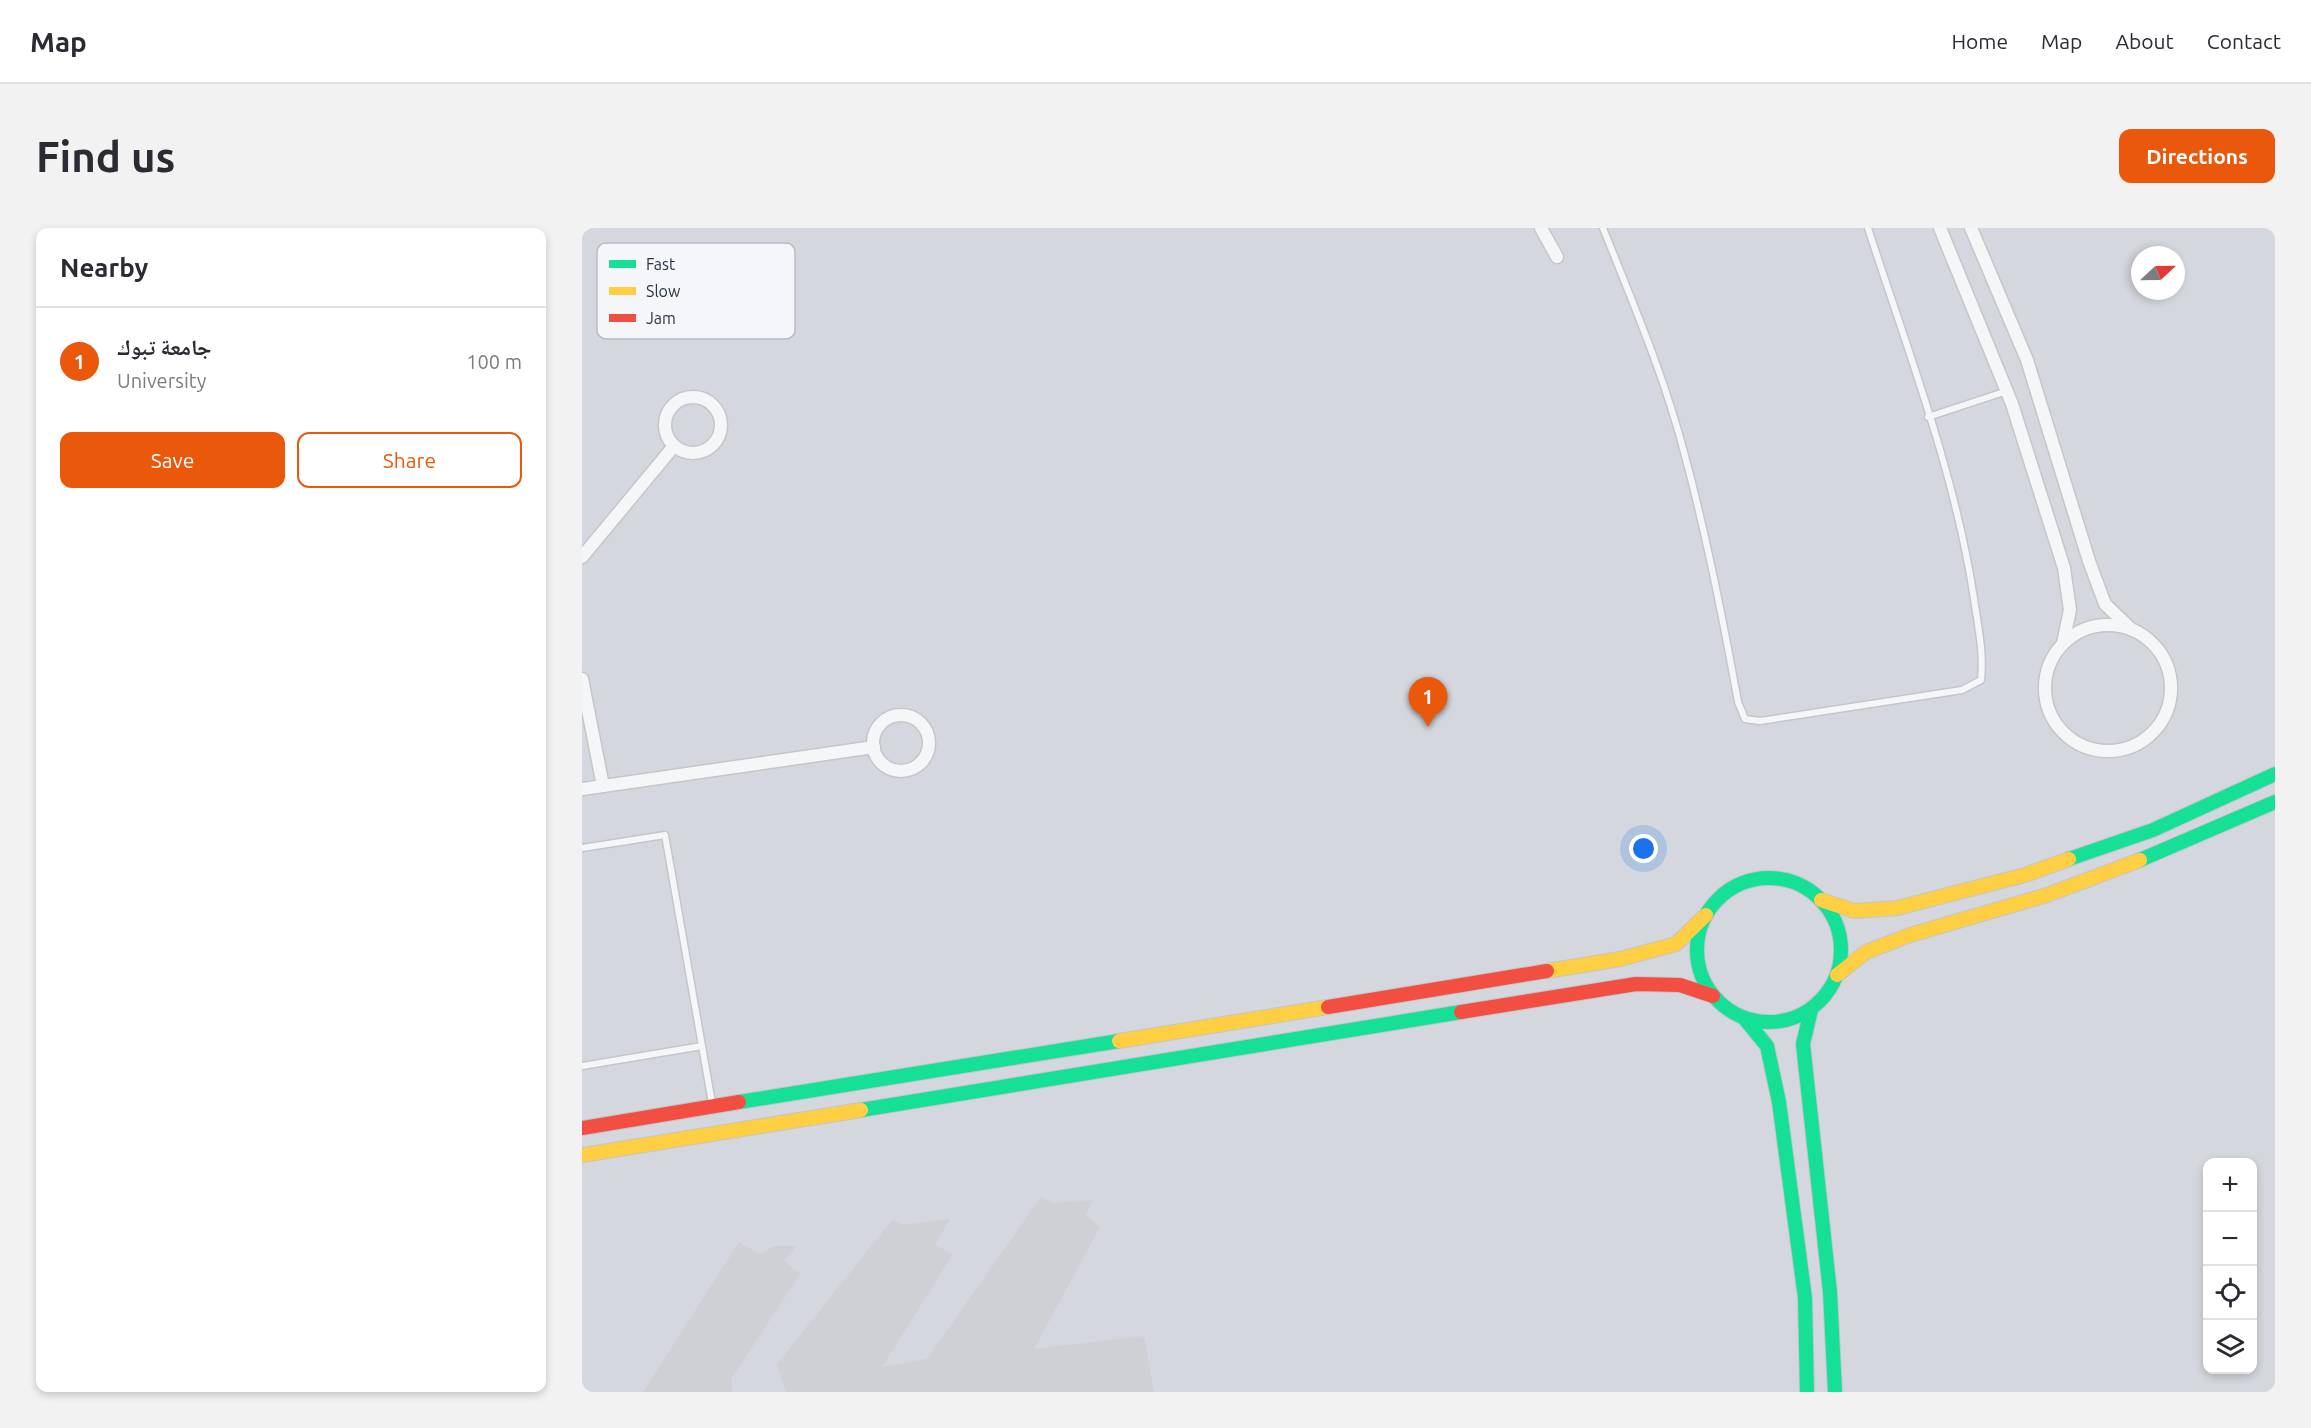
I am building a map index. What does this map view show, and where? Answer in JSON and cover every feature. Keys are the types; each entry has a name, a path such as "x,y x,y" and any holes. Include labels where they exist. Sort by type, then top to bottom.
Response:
{"street":[{"path":"1541,228 1557,258"},
{"path":"1940,228 2007,391 2064,568 2070,610 2063,643"},
{"path":"1971,228 2027,360 2089,561 2105,604 2132,630"},
{"path":"690,397 708,401 715,407 721,425 720,434 709,449 691,453 674,446 668,438 665,421 674,405 690,397"},
{"path":"582,557 674,446"},
{"path":"2115,625 2132,630 2151,641 2163,658 2170,679 2170,700 2162,720 2149,737 2130,748 2109,752 2088,748 2069,738 2055,722 2046,702 2045,681 2051,660 2063,643 2078,632 2096,626 2115,625"},
{"path":"582,679 603,786"},
{"path":"900,715 918,721 928,736 929,745 922,761 907,770 890,768 882,763 874,747 877,729 891,717 900,715"},
{"path":"582,789 874,747"},
{"path":"1821,900 1854,911 1896,909 2025,875 2153,830 2275,774"},
{"path":"1837,975 1866,952 1910,935 2047,895 2167,850 2275,802"},
{"path":"582,1128 1620,959 1677,944 1706,915 1719,897 1738,885 1759,878 1781,879 1803,886 1821,900 1833,916 1840,935 1841,955 1837,975 1827,994 1811,1010 1790,1020 1767,1023 1744,1018 1727,1009 1713,996 1702,977 1697,956 1698,935 1706,915"},
{"path":"582,1155 1624,985 1658,981 1693,988 1713,996"},
{"path":"1811,1010 1803,1044 1830,1292 1835,1392"},
{"path":"1744,1018 1767,1046 1779,1102 1805,1298 1808,1392"}],"lane":[{"path":"1603,228 1643,327 1685,454 1718,590 1738,702 1744,719 1760,721 1962,690 1976,685 1981,680 1983,661 1969,565 1928,417 1868,228"},
{"path":"1928,417 2007,391"},
{"path":"582,848 665,835 712,1107"},
{"path":"582,1066 702,1046"}],"shaded area":[{"path":"582,228 2275,228 2275,1392 582,1392"}],"building":[{"path":"1041,1197 1053,1203 1093,1200 1086,1215 1100,1227 1034,1349 1144,1336 1154,1392 786,1392 777,1364 892,1220 903,1225 950,1219 935,1245 953,1254 882,1367 927,1359"},
{"path":"739,1242 760,1254 774,1246 796,1246 784,1261 800,1274 731,1379 732,1392 643,1392"}],"traffic: fast":[{"path":"2069,859 2153,830 2275,774"},
{"path":"2140,860 2275,802"},
{"path":"1769,878 1783,879 1797,884 1820,899 1835,922 1840,936 1841,950 1840,964 1835,978 1820,1001 1797,1016 1783,1021 1769,1022 1755,1021 1741,1016 1718,1001 1703,978 1698,964 1697,950 1698,936 1703,922 1718,899 1741,884 1755,879 1769,878"},
{"path":"1811,1010 1803,1044 1830,1292 1835,1392"},
{"path":"861,1110 1461,1012"},
{"path":"1744,1018 1767,1046 1779,1102 1805,1298 1807,1392"},
{"path":"739,1102 1119,1041"}],"traffic: slow":[{"path":"1821,900 1854,911 1897,908 2025,875 2069,859"},
{"path":"1837,975 1866,952 1910,935 2047,895 2140,860"},
{"path":"1547,971 1620,959 1676,944 1706,915"},
{"path":"1119,1041 1328,1007"},
{"path":"582,1155 861,1110"}],"traffic: jam":[{"path":"1328,1007 1547,971"},
{"path":"1461,1012 1636,984 1680,985 1713,996"},
{"path":"582,1128 739,1102"}],"place":[{"name":"جامعة تبوك","path":"1428,727"}]}
